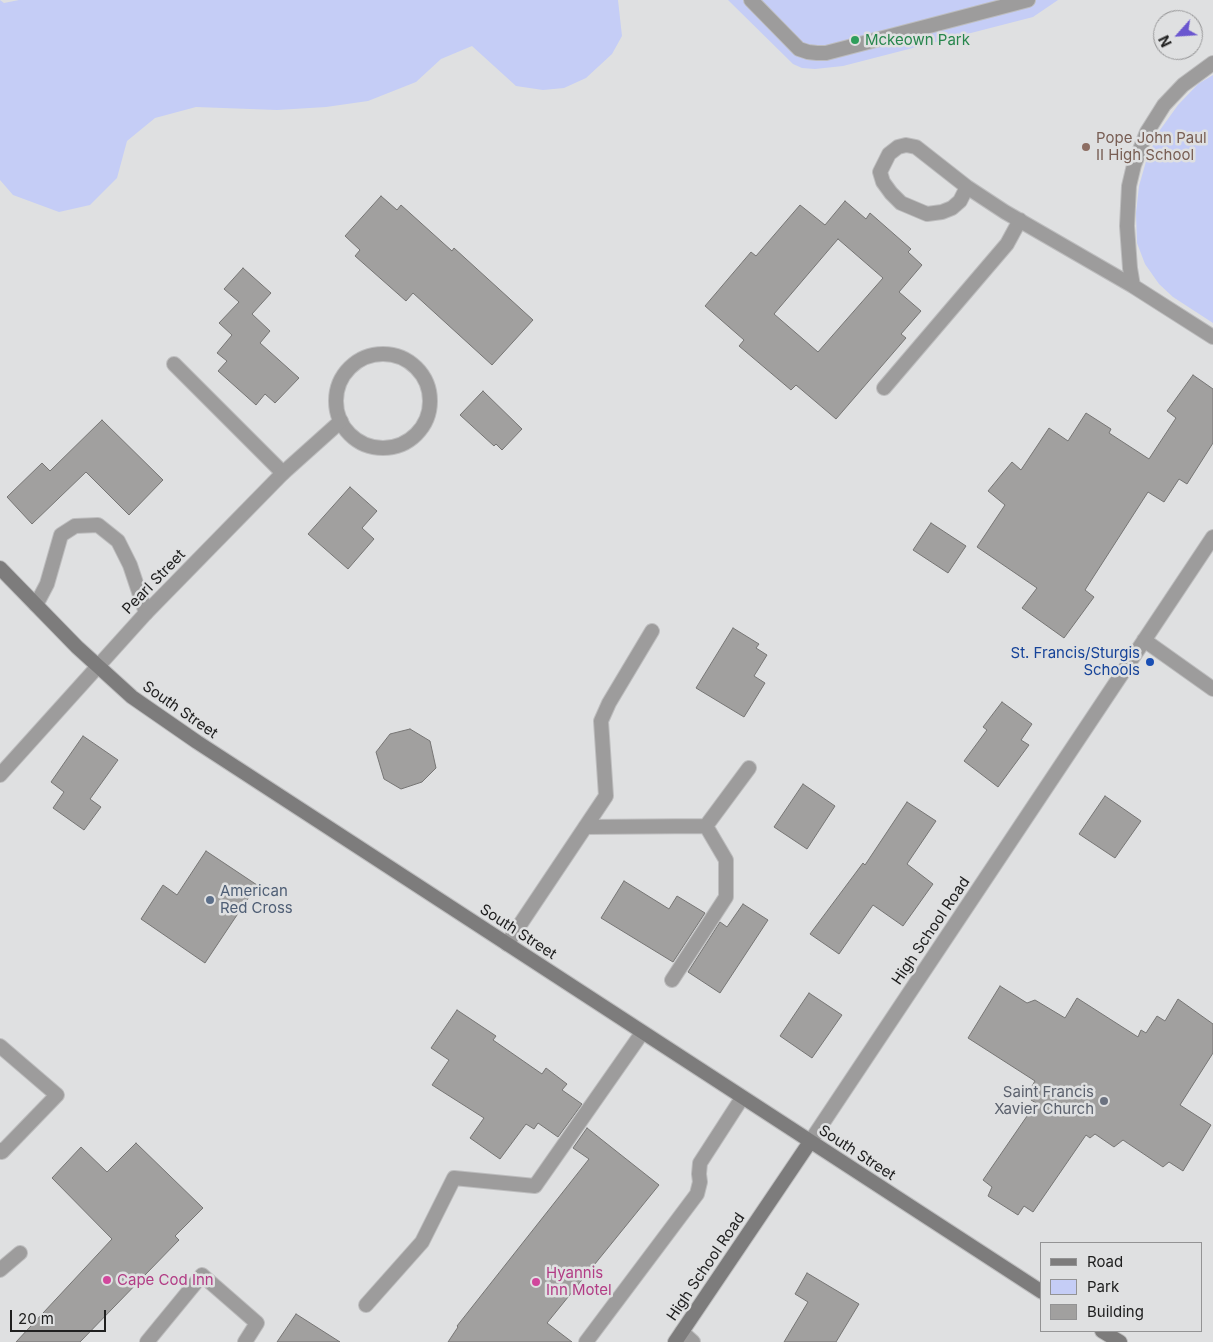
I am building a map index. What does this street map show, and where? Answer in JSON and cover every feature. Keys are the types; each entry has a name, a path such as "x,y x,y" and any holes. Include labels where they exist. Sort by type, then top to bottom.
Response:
{"main road":[{"name":"South Street","path":"0,568 98,667 132,697 197,742 642,1033 1040,1291"},
{"name":"High School Road","path":"678,1337 810,1142"},
{"path":"1104,1332 1120,1342"}],"street":[{"path":"752,0 799,49 817,53 836,50 1028,0"},
{"path":"1133,286 1127,226 1129,186 1134,165 1147,132 1164,105 1183,85 1213,62"},
{"path":"967,187 960,201 952,208 942,212 927,214 901,203 883,182 880,172 889,154 898,147 911,145 916,147 967,187 1133,286 1213,337"},
{"path":"884,388 1006,244 1020,220"},
{"path":"386,354 402,358 415,367 425,380 430,395 430,410 425,424 416,436 404,444 389,448 374,447 361,442 349,433 341,421 337,405 338,389 345,374 356,363 370,356 386,354"},
{"path":"174,364 283,472"},
{"name":"Pearl Street","path":"0,775 146,613 283,472 341,421"},
{"path":"36,605 47,584 61,535 75,526 98,525 118,541 130,565 146,613"},
{"name":"High School Road","path":"810,1142 1213,537"},
{"path":"507,944 606,796 601,722 609,703 652,631"},
{"path":"1144,640 1213,690"},
{"path":"706,826 749,768"},
{"path":"585,827 706,826"},
{"path":"672,980 726,898 726,860 706,826"},
{"path":"366,1305 422,1242 454,1178 534,1186 642,1033"},
{"path":"0,1046 57,1095 2,1152 0,1150"},
{"path":"586,1342 697,1194 700,1182 700,1163 742,1098"},
{"path":"0,1270 20,1253"},
{"path":"147,1342 202,1275 257,1323 245,1342"},
{"path":"678,1337 693,1342"}],"green space":[{"path":"0,0 4,3 19,0 618,0 622,36 612,54 586,78 564,88 543,90 516,86 472,46 441,59 416,82 368,101 326,107 277,110 196,107 155,118 127,141 117,178 90,205 59,212 13,195 0,180"},
{"name":"Mckeown Park","path":"728,0 1058,0 1033,17 843,66 815,69 802,68 793,64"},
{"path":"1213,75 1213,323 1173,297 1159,284 1145,264 1137,243 1136,213 1139,186 1147,158 1160,130 1178,105 1198,84"}],"building":[{"path":"381,196 397,210 401,205 452,251 454,248 533,320 492,365 413,293 406,301 355,256 360,250 345,236"},
{"path":"845,201 866,219 870,213 911,249 908,252 922,265 899,292 921,311 901,334 906,338 836,419 796,385 791,390 739,346 744,340 705,306 751,252 756,256 800,205 825,225","holes":["838,239 883,278 818,352 774,314"]},
{"path":"243,268 271,293 252,314 270,331 260,343 299,378 275,403 265,394 256,405 218,371 227,361 217,353 232,335 219,323 239,302 224,289"},
{"path":"1193,375 1213,389 1213,443 1187,484 1179,479 1164,502 1148,492 1085,590 1094,597 1064,638 1022,608 1037,588 977,547 1005,505 988,491 1012,462 1021,470 1049,428 1068,441 1086,413 1111,429 1109,433 1149,459 1176,418 1167,411"},
{"path":"483,391 522,429 502,450 496,444 494,446 460,415"},
{"path":"102,420 163,480 129,515 86,472 32,524 7,497 42,463 50,471"},
{"path":"350,487 377,511 362,528 374,539 348,569 308,534"},
{"path":"931,523 966,546 948,573 913,550"},
{"path":"733,628 759,644 756,648 767,655 754,676 765,683 744,717 696,688"},
{"path":"1002,702 1032,724 1021,740 1029,745 998,787 964,761 987,730 983,727"},
{"path":"410,729 430,741 436,768 422,782 401,789 384,779 376,752 390,734"},
{"path":"83,736 118,760 90,799 101,807 84,830 53,808 64,792 51,782"},
{"path":"803,784 835,806 807,849 774,827"},
{"path":"1105,796 1141,821 1115,858 1079,834"},
{"path":"907,802 936,821 907,864 933,884 903,926 873,905 839,954 810,934 863,863 865,865"},
{"path":"206,851 257,885 205,963 141,919 163,885 177,895"},
{"path":"624,881 669,909 677,896 705,913 673,962 601,918"},
{"path":"743,904 768,920 720,993 688,972 720,922 727,927"},
{"name":"Saint Francis Xavier Church","path":"1000,986 1027,1003 1035,1000 1065,1018 1077,998 1138,1037 1141,1030 1146,1033 1157,1016 1165,1021 1178,999 1213,1024 1213,1053 1180,1105 1211,1125 1183,1171 1169,1162 1163,1167 1123,1140 1114,1147 1095,1134 1090,1138 1086,1135 1033,1212 1024,1206 1018,1215 988,1196 992,1187 983,1180 1036,1103 1031,1100 1037,1089 1032,1086 1035,1081 968,1038"},
{"path":"809,993 842,1015 812,1058 780,1036"},
{"path":"457,1010 496,1036 493,1040 542,1074 546,1068 567,1084 562,1090 582,1104 558,1137 538,1123 534,1129 526,1124 500,1159 470,1138 484,1118 432,1085 449,1060 431,1048"},
{"name":"Hyannis Inn Motel","path":"587,1128 659,1185 547,1323 572,1342 448,1342 457,1326 589,1159 573,1148"},
{"name":"Cape Cod Inn","path":"136,1143 203,1208 175,1236 179,1240 80,1342 16,1342 112,1239 52,1178 81,1147 107,1172"},
{"path":"807,1273 859,1304 836,1342 784,1342 808,1302 795,1294"},
{"path":"296,1314 340,1342 277,1342"}],"place":[{"name":"Mckeown Park","path":"855,40"},
{"name":"Pope John Paul II High School","path":"1086,147"},
{"name":"St. Francis/Sturgis Schools","path":"1150,662"},
{"name":"American Red Cross","path":"210,900"},
{"name":"Saint Francis Xavier Church","path":"1104,1101"},
{"name":"Cape Cod Inn","path":"107,1280"},
{"name":"Hyannis Inn Motel","path":"536,1282"}]}
